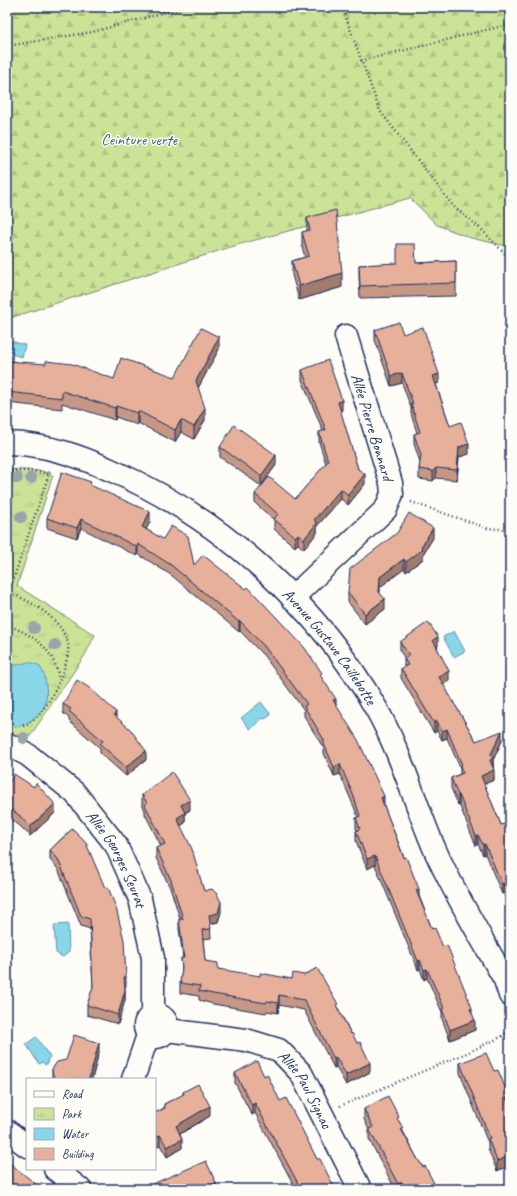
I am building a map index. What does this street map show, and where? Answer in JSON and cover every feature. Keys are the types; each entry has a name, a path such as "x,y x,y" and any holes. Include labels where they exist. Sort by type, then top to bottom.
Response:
{"street":[{"name":"Allée Pierre Bonnard","path":"292,598 386,509 392,494 383,454 346,336"},
{"name":"Avenue Gustave Caillebotte","path":"7,443 29,444 63,451 141,483 180,505 224,536 270,573 330,641 356,676 378,712 398,756 436,851 504,980 510,995"},
{"name":"Allée Georges Seurat","path":"12,735 28,754 75,793 116,845 140,899 152,958 153,1006 157,1027"},
{"path":"133,1078 146,1041 157,1027"},
{"name":"Allée Paul Signac","path":"157,1027 246,1040 279,1050 301,1073 360,1189"},
{"path":"7,1131 26,1145"}],"path":[{"path":"7,46 92,32 185,7"},
{"path":"342,7 380,111 453,206 482,230 510,259"},
{"path":"361,61 506,25 510,28"},
{"path":"7,598 51,467"},
{"path":"7,471 49,474"},
{"path":"404,500 487,528 510,530"},
{"path":"8,592 44,612 64,633 68,641 67,664 55,690 34,720 12,735"},
{"path":"7,625 40,642 47,648 56,664 59,680"},
{"path":"337,1107 503,1036 510,1029"}],"green space":[{"name":"Ceinture verte","path":"7,7 510,7 510,257 506,246 471,238 437,225 410,198 237,245 7,319"},
{"path":"7,469 42,471 53,475 17,586 95,635 85,655 26,742 7,732"}],"water":[{"path":"7,340 25,345 22,357 7,353"},
{"path":"454,631 465,651 454,657 443,637"},
{"path":"29,662 38,665 42,671 46,681 46,700 43,709 38,715 17,727 7,722 7,667"},
{"path":"261,702 271,715 265,719 263,718 250,729 241,718"},
{"path":"68,924 69,952 63,957 56,953 54,925"},
{"path":"36,1037 50,1057 47,1060 48,1063 45,1065 43,1062 39,1064 26,1044"}],"building":[{"path":"336,210 342,273 299,286 292,261 309,256 302,232 310,230 307,218"},
{"path":"397,244 415,244 416,263 456,261 456,283 360,286 359,265 397,263"},
{"path":"399,322 403,334 423,327 439,374 433,376 450,426 461,422 469,444 459,447 457,470 436,468 433,471 419,469 421,455 414,434 420,432 411,404 413,404 402,373 391,376 375,330"},
{"path":"201,328 219,337 196,381 205,408 194,427 181,420 175,430 138,411 137,413 116,406 115,408 62,391 62,398 7,392 7,361 46,364 46,361 72,364 114,379 121,358 175,377"},
{"path":"328,360 342,400 338,402 358,469 365,474 348,495 341,489 314,520 317,523 304,539 298,534 295,537 274,519 278,514 255,494 269,477 295,499 328,461 319,432 326,430 302,370"},
{"path":"234,425 276,455 261,476 220,447"},
{"path":"62,472 91,482 90,485 150,512 142,527 163,539 171,526 188,536 194,565 203,555 246,589 248,587 304,647 322,673 320,675 336,699 333,700 358,740 384,796 381,798 404,858 406,857 419,889 416,890 432,929 435,928 443,947 447,945 472,1008 470,1009 475,1020 450,1030 442,1009 444,1008 427,969 424,970 420,960 418,961 375,856 367,859 356,831 360,829 356,818 360,816 354,797 340,764 334,767 324,744 324,740 304,706 307,704 264,646 240,621 239,622 171,565 138,544 137,547 81,519 77,528 47,518"},
{"path":"409,513 433,528 421,547 423,549 406,562 404,559 380,577 379,592 385,599 365,614 348,592 350,569 397,533"},
{"path":"428,622 438,637 433,640 449,671 439,677 476,741 502,731 491,754 493,758 490,760 494,770 481,776 501,825 504,824 510,838 510,898 504,883 502,884 485,844 483,845 478,835 476,836 451,778 463,773 460,766 462,765 447,729 442,731 437,721 434,723 401,668 408,665 404,658 409,655 400,642"},
{"path":"77,680 91,689 116,712 114,715 130,729 146,751 126,767 100,744 103,741 69,711 71,709 63,704"},
{"path":"172,772 190,800 181,805 185,813 177,818 192,849 204,891 212,889 217,894 221,902 218,913 209,915 211,929 202,930 205,961 218,963 218,969 260,976 260,973 292,979 293,973 304,975 317,968 338,1004 336,1005 351,1034 352,1033 357,1043 360,1042 370,1063 346,1075 336,1057 334,1059 304,1000 279,995 278,1003 267,1001 266,1003 199,991 200,986 180,983 182,968 181,958 184,958 179,919 183,919 171,880 156,848 165,844 145,805 147,803 142,795"},
{"path":"14,774 34,787 36,783 55,804 30,827 19,815 7,807 7,782 8,783"},
{"path":"72,829 86,843 105,888 108,887 116,908 124,940 126,977 124,977 125,990 118,1015 87,1005 93,987 90,919 81,916 58,859 50,850"},
{"path":"74,1035 99,1043 89,1078 56,1078 53,1076 52,1069 57,1062 66,1060"},
{"path":"486,1053 494,1071 498,1070 509,1097 506,1098 510,1107 510,1156 497,1161 488,1139 490,1138 460,1063"},
{"path":"257,1061 264,1076 267,1074 280,1101 286,1098 317,1159 320,1159 335,1189 301,1189 255,1103 252,1105 235,1073"},
{"path":"198,1084 210,1106 176,1126 182,1139 167,1147 160,1135 156,1137 156,1112 165,1108 164,1104 184,1094 183,1092"},
{"path":"388,1096 399,1117 397,1118 403,1128 401,1129 417,1158 423,1167 425,1166 436,1187 432,1189 405,1189 402,1182 398,1184 369,1129 373,1127 364,1109"},
{"path":"7,1161 42,1189 7,1189"},
{"path":"206,1161 216,1183 202,1189 141,1189"}]}
